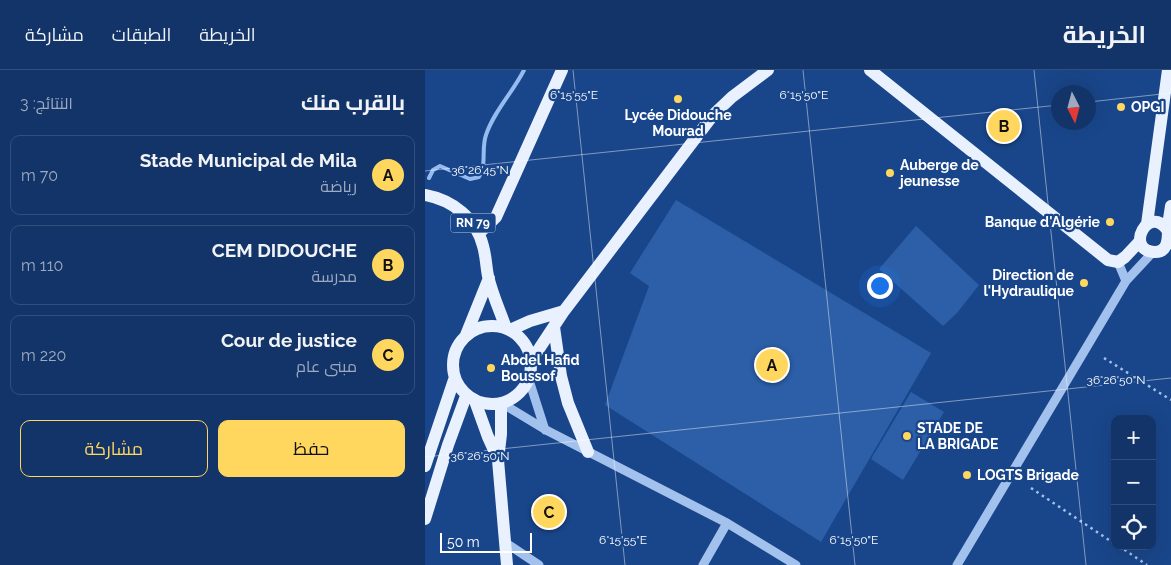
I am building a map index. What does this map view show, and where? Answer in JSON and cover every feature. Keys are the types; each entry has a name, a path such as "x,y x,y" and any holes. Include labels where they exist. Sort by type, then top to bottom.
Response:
{"main road":[{"path":"479,233 496,217 562,70"},
{"path":"531,361 564,311 713,114 768,70"},
{"path":"870,70 1108,260 1118,262 1140,240 1141,231 1147,224 1166,71"},
{"name":"RN 79","path":"425,195 445,200 461,211 479,233 489,278"},
{"path":"1140,240 1145,248 1163,248 1169,238 1171,206"},
{"path":"1147,224 1157,222 1162,224 1169,232"},
{"path":"471,399 488,405 502,404 518,395 529,380 531,361 529,351 524,343 508,329 489,278"},
{"path":"466,336 489,278"},
{"path":"425,466 454,380 453,356 458,345 466,336 478,328 492,326 508,329 564,311"},
{"path":"554,327 561,376 568,403 588,452"},
{"path":"454,380 471,399 498,460"},
{"path":"425,519 448,445 471,399"},
{"path":"502,404 498,460 507,565"}],"street":[{"path":"957,565 1126,281 1163,248"},
{"path":"1118,262 1126,281"},
{"path":"529,380 545,430"},
{"path":"502,404 545,430 727,523 796,565"},
{"path":"703,565 727,523"},
{"path":"506,543 539,565"}],"path":[{"path":"1103,358 1171,400"},
{"path":"1031,488 1111,541"},
{"path":"1125,550 1147,565"}],"shaded area":[{"path":"676,200 931,353 821,542 605,405 649,286 630,273"},
{"path":"916,226 979,285 957,313 943,326 879,269"},
{"name":"STADE DE LA BRIGADE","path":"911,392 944,412 903,480 871,459"}],"waterway":[{"path":"429,178 433,170 440,166 470,179 479,177 483,167 485,140 489,126 524,70"}],"place":[{"name":"Lycée Didouche Mourad","path":"678,99"},
{"name":"OPGI","path":"1121,107"},
{"name":"CEM DIDOUCHE","path":"1004,126"},
{"name":"Auberge de jeunesse","path":"890,173"},
{"name":"Banque d'Algérie","path":"1110,222"},
{"name":"Direction de l'Hydraulique","path":"1084,283"},
{"name":"Stade Municipal de Mila","path":"772,365"},
{"name":"Abdel Hafid Boussof","path":"491,368"},
{"name":"STADE DE LA BRIGADE","path":"907,436"},
{"name":"LOGTS Brigade","path":"967,475"},
{"name":"Cour de justice","path":"549,512"}]}
